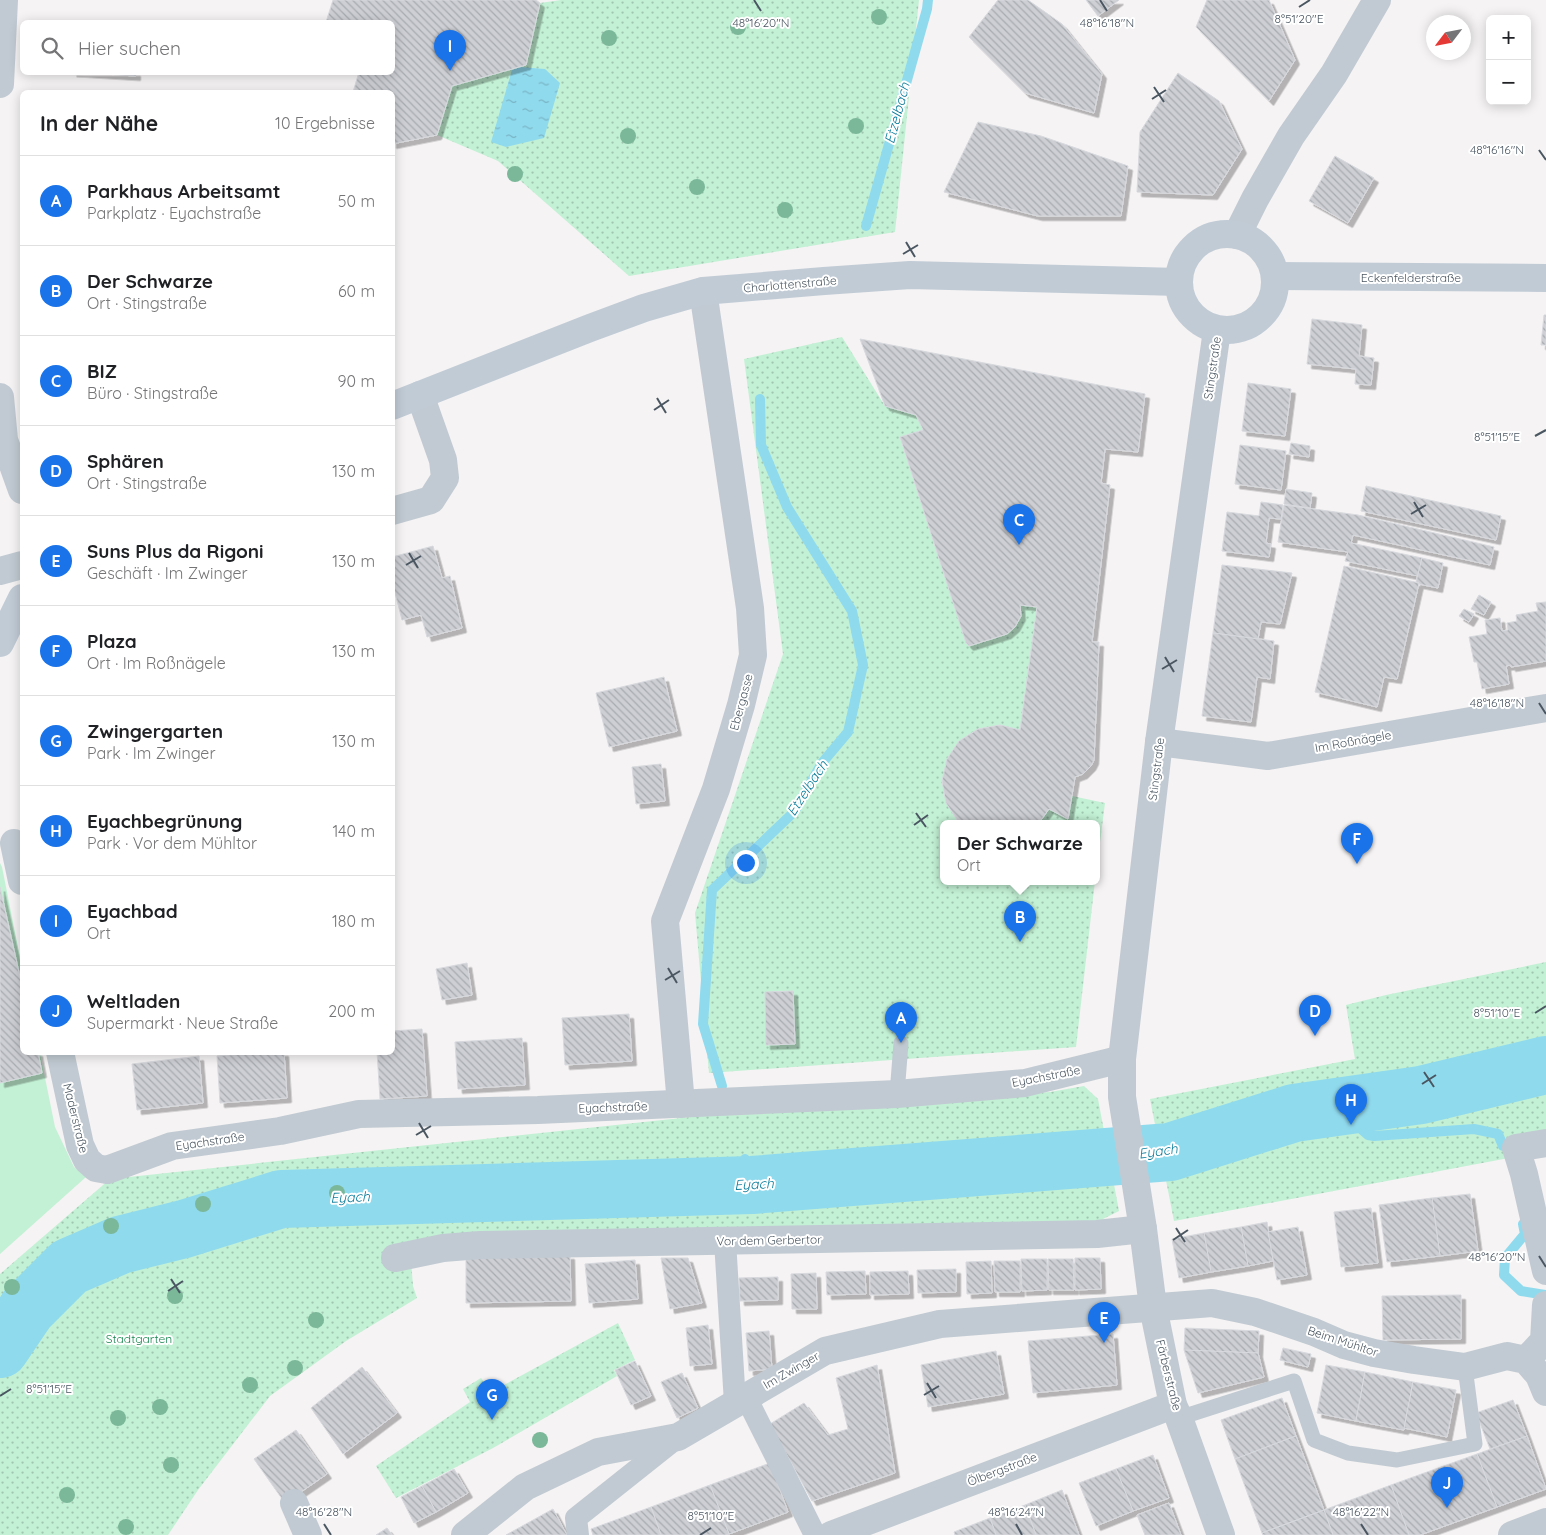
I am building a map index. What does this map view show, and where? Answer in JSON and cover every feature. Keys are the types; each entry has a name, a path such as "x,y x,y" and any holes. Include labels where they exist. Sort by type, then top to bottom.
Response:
{"main road":[{"path":"1221,234 1237,235 1251,240 1263,250 1271,262 1275,276 1274,294 1266,311 1252,324 1235,330 1217,330 1202,323 1189,312 1181,298 1179,282 1182,265 1191,250 1204,240 1221,234"},
{"name":"Charlottenstraße","path":"395,405 644,308 703,291 910,275 1179,282"},
{"name":"Eckenfelderstraße","path":"1275,276 1546,278"},
{"path":"0,643 20,602"}],"street":[{"path":"0,84 4,0"},
{"path":"1237,235 1291,136 1334,74 1376,0"},
{"name":"Ebergasse","path":"681,1104 666,921 716,790 753,656 750,608 703,291"},
{"name":"Stingstraße","path":"1142,1219 1122,1097 1122,1059 1159,742 1217,330"},
{"path":"395,510 431,500 445,478 443,460 420,395"},
{"path":"0,397 4,440 20,484"},
{"path":"4,440 20,465"},
{"path":"0,571 20,566"},
{"name":"Im Roßnägele","path":"1159,742 1268,756 1546,708"},
{"path":"14,843 20,872"},
{"name":"Maderstraße","path":"61,1055 80,1145 87,1160 96,1168 106,1170"},
{"name":"Eyachstraße","path":"106,1170 172,1146 280,1131 359,1114 538,1110 897,1094 1025,1082 1122,1059"},
{"path":"1546,1143 1516,1148 1524,1174 1546,1271"},
{"name":"Vor dem Gerbertor","path":"395,1258 443,1248 480,1246 1097,1234 1142,1219"},
{"name":"Färberstraße","path":"1142,1219 1153,1307 1176,1411 1220,1535"},
{"path":"725,1241 740,1400 815,1535"},
{"name":"Beim Mühltor","path":"1153,1307 1212,1303 1255,1312 1374,1353 1414,1360 1465,1367 1507,1356 1526,1360"},
{"path":"1546,1306 1544,1340 1526,1360 1540,1375 1546,1392"},
{"name":"Im Zwinger","path":"465,1535 524,1487 598,1452 678,1437 824,1351 940,1324 1153,1307"},
{"name":"Ölbergstraße","path":"831,1535 1176,1411"},
{"path":"578,1535 576,1518 678,1437"},
{"path":"294,1503 308,1535"},
{"path":"1512,1535 1546,1522"}],"lane":[{"path":"897,1094 900,1043"},
{"path":"1176,1411 1294,1381 1314,1440 1348,1453 1397,1460 1475,1444 1465,1367"}],"green space":[{"path":"561,0 919,0 895,232 629,276 498,161 437,135 452,86 526,65 540,3"},
{"path":"842,337 885,406 916,415 923,430 900,438 966,643 969,646 999,637 1017,624 1021,614 1020,605 1037,607 1020,730 1000,725 978,729 959,741 942,781 946,803 957,820 940,820 940,885 1095,885 1076,1047 709,1073 695,913 783,654 744,359"},
{"path":"1072,796 1105,803 1100,842 1100,820 1041,820 1049,809 1068,818"},
{"path":"0,863 20,957 20,1055 40,1055 55,1127 74,1167 86,1177 0,1254"},
{"path":"1546,962 1546,1151 1174,1221 1150,1099 1355,1059 1346,1005"},
{"name":"Stadtgarten","path":"1084,1086 1098,1099 1119,1211 1103,1219 1097,1234 411,1260 413,1286 417,1298 346,1341 270,1396 198,1490 168,1535 0,1535 0,1274 110,1179 700,1116 1050,1092"},
{"path":"618,1323 635,1360 614,1370 617,1376 493,1448 396,1498 376,1466 470,1402 463,1389 481,1378 491,1392"}],"water":[{"path":"520,67 545,69 560,83 544,138 506,147 491,142 512,70"}],"building":[{"path":"333,0 536,0 540,3 526,65 452,86 437,135 395,143 395,90 354,90 358,75 395,75 395,20 327,20"},
{"path":"998,0 1028,0 1062,24 1102,74 1094,113 1025,93 969,37"},
{"path":"1086,0 1119,0 1098,16"},
{"path":"1207,0 1269,0 1295,60 1269,101 1196,27"},
{"path":"1178,73 1219,101 1242,149 1213,195 1137,192 1140,132"},
{"path":"978,122 1041,136 1128,166 1121,216 1038,216 944,192"},
{"path":"1335,156 1374,178 1348,223 1309,201"},
{"path":"1544,315 1546,315 1546,345 1541,345"},
{"path":"1312,319 1362,325 1359,356 1374,358 1371,385 1355,384 1356,369 1307,364"},
{"path":"860,339 1145,394 1138,452 1105,449 1101,483 1110,485 1092,642 1099,642 1094,760 1083,774 1075,777 1068,819 1049,809 1041,820 957,820 946,803 942,781 947,759 959,741 978,729 1000,725 1020,730 1037,607 1020,605 1021,616 1015,627 1007,634 969,646 966,643 900,437 923,430 916,415 885,406"},
{"path":"1248,383 1291,389 1285,436 1242,431"},
{"path":"1291,443 1310,446 1309,457 1289,454"},
{"path":"1240,445 1286,451 1281,490 1235,484"},
{"path":"1366,486 1501,516 1496,540 1361,511"},
{"path":"1286,489 1312,493 1310,508 1284,504"},
{"path":"1261,502 1283,505 1281,519 1269,518 1266,543 1271,544 1269,557 1222,551 1227,512 1259,516"},
{"path":"1284,505 1358,515 1494,547 1490,565 1353,535 1351,543 1422,558 1418,576 1345,561 1348,552 1278,542"},
{"path":"433,546 442,578 450,576 462,628 427,637 421,615 402,620 395,593 395,556"},
{"path":"1422,558 1443,563 1438,588 1416,582"},
{"path":"1222,565 1292,573 1280,624 1261,622 1258,639 1213,633"},
{"path":"1344,566 1419,583 1397,679 1384,677 1377,707 1315,692"},
{"path":"1479,595 1491,602 1484,615 1471,609"},
{"path":"1546,602 1546,661 1511,667 1511,665 1506,666 1509,684 1482,689 1477,662 1474,662 1469,637 1487,634 1485,620 1500,618 1502,631 1508,630 1507,623 1517,621 1516,615 1538,611 1536,603"},
{"path":"1464,609 1474,614 1469,622 1459,616"},
{"path":"1213,633 1274,641 1270,679 1257,677 1251,722 1202,716"},
{"path":"664,677 677,731 609,747 596,693"},
{"path":"661,764 665,801 636,804 632,767"},
{"path":"0,887 20,977 20,1055 39,1055 42,1073 0,1083"},
{"path":"467,963 472,995 442,1000 436,969"},
{"path":"793,991 795,1044 766,1045 765,992"},
{"path":"629,1014 632,1061 565,1065 562,1018"},
{"path":"422,1029 427,1096 380,1099 377,1055 395,1055 395,1031"},
{"path":"522,1038 525,1085 458,1089 455,1042"},
{"path":"284,1055 287,1098 220,1103 217,1056"},
{"path":"199,1056 203,1103 137,1110 132,1064"},
{"path":"1470,1194 1478,1251 1440,1256 1432,1198"},
{"path":"1432,1198 1440,1256 1387,1262 1379,1205"},
{"path":"1371,1208 1378,1263 1341,1267 1334,1212"},
{"path":"1267,1222 1273,1261 1248,1266 1241,1227"},
{"path":"1241,1227 1248,1266 1211,1272 1204,1233"},
{"path":"1298,1227 1307,1275 1277,1280 1268,1232"},
{"path":"1204,1233 1211,1272 1179,1278 1172,1239"},
{"path":"570,1255 571,1301 466,1303 466,1256"},
{"path":"661,1258 688,1258 702,1303 670,1309"},
{"path":"1075,1258 1100,1258 1101,1289 1075,1290"},
{"path":"1021,1259 1047,1259 1047,1290 1022,1291"},
{"path":"1048,1259 1073,1259 1074,1290 1049,1290"},
{"path":"635,1260 638,1299 589,1303 585,1264"},
{"path":"991,1261 992,1293 967,1294 966,1262"},
{"path":"994,1261 1020,1261 1020,1292 995,1292"},
{"path":"956,1269 956,1292 918,1293 917,1270"},
{"path":"865,1271 866,1294 827,1295 826,1272"},
{"path":"908,1271 909,1294 870,1295 870,1272"},
{"path":"816,1273 817,1309 792,1309 791,1274"},
{"path":"778,1277 778,1300 740,1301 739,1278"},
{"path":"1461,1295 1461,1339 1383,1340 1382,1296"},
{"path":"708,1325 712,1364 690,1366 686,1328"},
{"path":"1185,1328 1259,1331 1258,1353 1184,1350"},
{"path":"769,1331 772,1369 749,1371 746,1333"},
{"path":"1113,1334 1117,1385 1033,1393 1028,1341"},
{"path":"1283,1348 1311,1354 1308,1367 1280,1360"},
{"path":"1184,1350 1258,1353 1264,1377 1198,1393"},
{"path":"996,1351 1004,1394 928,1407 921,1365"},
{"path":"635,1361 651,1396 631,1405 615,1370"},
{"path":"877,1365 895,1473 812,1501 770,1424 804,1403 828,1435 848,1429 836,1378"},
{"path":"1326,1365 1365,1372 1356,1421 1317,1413"},
{"path":"362,1367 397,1413 343,1454 311,1408"},
{"path":"1365,1372 1413,1382 1404,1430 1356,1421"},
{"path":"682,1373 698,1408 677,1418 661,1382"},
{"path":"1413,1382 1456,1390 1447,1437 1404,1428"},
{"path":"1282,1398 1296,1436 1235,1459 1221,1420"},
{"path":"1513,1400 1527,1436 1490,1449 1476,1413"},
{"path":"296,1430 327,1474 285,1503 254,1459"},
{"path":"1296,1436 1324,1510 1262,1533 1235,1459"},
{"path":"1527,1436 1546,1489 1497,1507 1477,1454"},
{"path":"1477,1454 1497,1507 1420,1535 1409,1535 1391,1485"},
{"path":"1153,1455 1169,1498 1133,1511 1116,1469"},
{"path":"770,1463 788,1512 729,1534 710,1485"},
{"path":"454,1469 468,1493 436,1512 422,1486"},
{"path":"1116,1469 1133,1511 1096,1526 1079,1483"},
{"path":"710,1485 729,1534 661,1535 651,1507"},
{"path":"1391,1485 1409,1535 1333,1535 1324,1510"},
{"path":"422,1486 436,1512 414,1523 401,1497"},
{"path":"1062,1490 1079,1535 1036,1535 1025,1505"},
{"path":"1169,1503 1181,1535 1145,1535 1137,1515"},
{"path":"1025,1505 1036,1535 996,1535 990,1518"},
{"path":"651,1507 661,1535 593,1535 591,1529"},
{"path":"553,1509 567,1535 506,1535"},
{"path":"1324,1510 1333,1535 1263,1535 1262,1533"},
{"path":"990,1518 996,1535 955,1535 954,1532"},
{"path":"387,1528 392,1535 376,1535"}],"waterway":[{"name":"Etzelbach","path":"866,226 928,0"},
{"name":"Etzelbach","path":"722,1086 703,1024 712,890 794,812 822,763 848,732 863,665 852,611 787,507 761,445 760,399"},
{"name":"Etzelbach","path":"0,1349 27,1309 69,1267 120,1245 184,1229 281,1199 752,1185 1170,1152 1294,1113 1421,1095 1546,1065"},
{"path":"1336,1107 1368,1135 1474,1129 1498,1134 1503,1146"},
{"name":"Etzelbach","path":"745,1159 752,1185"},
{"path":"1523,1224 1525,1234 1505,1258 1504,1275 1521,1291 1546,1295"}],"place":[{"name":"Eyachbad","path":"450,71"},
{"name":"BIZ","path":"1019,545"},
{"name":"Plaza","path":"1357,864"},
{"name":"Der Schwarze","path":"1020,942"},
{"name":"Sphären","path":"1315,1036"},
{"name":"Parkhaus Arbeitsamt","path":"901,1043"},
{"name":"Eyachbegrünung","path":"1351,1125"},
{"name":"Suns Plus da Rigoni","path":"1104,1343"},
{"name":"Zwingergarten","path":"492,1420"},
{"name":"Weltladen","path":"1447,1508"}],"water label":[{"name":"Eyach","path":"1158,1151"},
{"name":"Eyach","path":"754,1184"},
{"name":"Eyach","path":"350,1197"}]}
